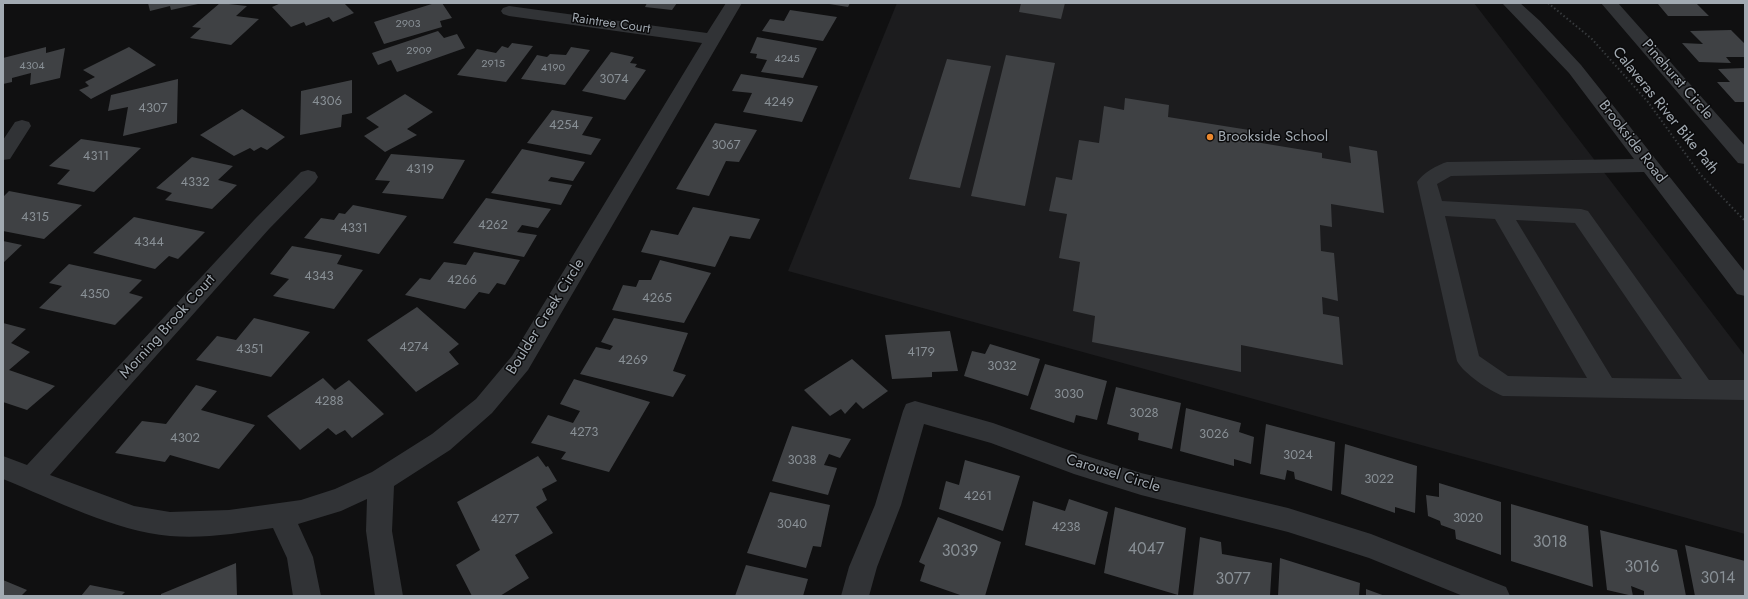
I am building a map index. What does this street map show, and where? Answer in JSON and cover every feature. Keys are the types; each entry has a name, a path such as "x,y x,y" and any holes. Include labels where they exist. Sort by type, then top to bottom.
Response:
{"street":[{"name":"Boulder Creek Circle","path":"3,467 134,518 170,524 206,524 301,512 341,499 381,480 441,442 484,406 520,363 734,3"},
{"name":"Brookside Road","path":"1510,3 1534,24 1562,53 1745,288"},
{"name":"Pinehurst Circle","path":"1609,3 1745,158"},
{"name":"Raintree Court","path":"509,11 529,12 712,39"},
{"path":"3,154 22,126"},
{"path":"1650,165 1447,169 1427,182 1469,361 1503,386 1745,390"},
{"name":"Morning Brook Court","path":"31,478 262,224 308,177"},
{"path":"1433,208 1581,216 1703,390"},
{"path":"1502,211 1605,388"},
{"name":"Carousel Circle","path":"856,596 863,567 888,504 915,411 993,434 1074,463 1141,484 1288,520 1371,546 1496,596"},
{"path":"381,480 379,531 389,596"},
{"path":"280,515 300,557 307,596"}],"path":[{"name":"Calaveras River Bike Path","path":"1548,3 1592,39 1648,102 1700,174 1745,221"}],"shaded area":[{"name":"Brookside School","path":"897,3 1474,3 1745,356 1745,534 788,271"}],"building":[{"path":"148,3 198,4 171,10 170,6 150,11"},
{"path":"220,3 247,6 236,16 259,19 231,45 190,38 201,28 192,27"},
{"path":"281,3 344,3 354,13 333,22 329,17 306,26 304,22 291,27 272,7"},
{"path":"435,3 442,3 452,18 440,21 442,27 384,44 374,22"},
{"path":"647,3 677,3 672,10 645,7"},
{"path":"823,3 850,3 848,7"},
{"path":"1021,3 1065,3 1061,19 1019,12"},
{"path":"1652,3 1696,3 1709,16 1668,16 1658,4"},
{"path":"790,10 837,17 823,41 762,31 770,19 784,21"},
{"path":"1731,30 1745,44 1745,57 1726,57 1731,63 1699,62 1682,43 1703,44 1690,31"},
{"path":"438,31 444,38 457,34 465,48 397,72 391,60 378,65 372,53"},
{"path":"757,37 817,48 803,78 761,72 767,60 756,58 757,54 750,53"},
{"path":"512,43 533,46 506,82 457,75 477,49 496,53 502,46 508,48"},
{"path":"46,47 46,53 65,48 60,78 30,85 31,73 12,78 12,82 3,84 3,58"},
{"path":"129,47 156,65 91,99 79,90 89,86 85,82 95,77 83,70"},
{"path":"571,47 590,50 565,85 521,79 537,55 547,57 550,54 566,55"},
{"path":"611,52 634,57 630,63 637,64 635,67 646,70 625,100 582,91"},
{"path":"1006,55 1055,63 1025,206 971,196"},
{"path":"947,59 991,66 960,188 909,179"},
{"path":"1745,68 1745,102 1735,102 1717,82 1730,82 1718,69"},
{"path":"741,74 818,86 802,122 743,112 752,93 732,91"},
{"path":"178,79 177,123 123,136 128,107 108,111 111,95"},
{"path":"352,80 352,113 342,115 341,127 300,135 301,91"},
{"path":"405,94 433,112 407,129 417,135 385,152 364,136 379,127 366,118"},
{"path":"1125,98 1169,105 1168,117 1249,130 1249,141 1322,153 1322,158 1351,163 1349,146 1377,151 1384,213 1331,204 1332,227 1320,225 1321,251 1334,253 1338,301 1322,297 1323,314 1339,317 1343,365 1241,345 1241,372 1092,342 1095,316 1073,311 1080,262 1059,258 1067,214 1049,211 1056,177 1072,180 1079,140 1099,143 1104,106 1124,110"},
{"path":"242,109 285,137 267,150 261,147 254,151 250,148 234,156 200,135"},
{"path":"552,110 593,117 582,135 601,139 591,155 527,143"},
{"path":"715,123 757,130 739,162 726,161 709,196 676,189"},
{"path":"81,139 141,148 94,192 57,184 70,170 49,166"},
{"path":"522,149 585,162 573,181 551,177 548,181 572,185 561,205 491,193"},
{"path":"391,154 465,160 443,199 382,193 390,181 375,180"},
{"path":"192,157 233,166 218,180 237,185 212,209 165,200 172,193 156,188"},
{"path":"9,191 82,205 44,239 3,231 3,197"},
{"path":"486,198 551,209 538,228 522,225 517,232 537,235 524,257 453,243"},
{"path":"353,205 407,216 379,254 304,238 321,218 334,220 339,213 345,214"},
{"path":"693,207 760,219 750,239 730,236 715,267 641,252 651,230 678,235"},
{"path":"134,217 205,232 178,259 169,256 155,269 93,253"},
{"path":"3,241 22,245 3,263"},
{"path":"292,246 342,255 337,264 363,270 334,309 273,296 289,279 270,274"},
{"path":"474,252 520,260 505,285 497,283 489,294 479,292 465,309 405,295 420,278 430,280 444,262 466,265"},
{"path":"660,260 711,273 684,323 612,310 623,285 636,287 639,280 651,280"},
{"path":"69,264 142,280 129,293 143,297 115,325 39,308 62,286 49,283"},
{"path":"417,307 459,344 449,352 459,364 416,392 367,340"},
{"path":"254,318 310,332 271,377 196,360 217,336 236,340"},
{"path":"614,318 688,333 673,371 686,375 673,397 580,374 596,347 610,350 613,346 601,342"},
{"path":"3,323 26,329 11,343 30,352 9,370 55,386 27,410 3,402"},
{"path":"950,331 958,371 932,372 932,377 892,379 885,335"},
{"path":"990,344 1040,359 1028,396 964,376 972,351 985,354"},
{"path":"852,359 888,391 863,409 856,402 845,414 841,409 830,416 804,390"},
{"path":"1045,364 1107,381 1097,420 1076,415 1074,423 1030,409"},
{"path":"323,378 335,390 349,380 384,414 352,438 345,430 336,435 328,428 300,450 267,416"},
{"path":"574,379 650,402 609,472 561,459 566,452 531,443 548,415 573,423 580,411 560,404"},
{"path":"196,385 217,391 201,410 255,425 219,469 170,455 165,462 115,453 142,421 166,424"},
{"path":"1116,387 1181,403 1172,449 1138,440 1139,433 1107,424"},
{"path":"1186,408 1241,423 1239,432 1254,437 1251,464 1234,459 1234,466 1180,451"},
{"path":"1266,424 1335,442 1332,491 1295,479 1294,472 1287,470 1285,480 1260,474"},
{"path":"792,426 851,439 840,458 829,454 824,465 837,468 828,495 772,481"},
{"path":"1345,444 1417,466 1415,513 1395,507 1395,513 1341,494"},
{"path":"538,456 546,467 548,466 557,481 542,489 547,500 536,507 553,533 515,555 529,578 500,596 472,596 456,565 480,550 457,502"},
{"path":"965,460 1020,476 1003,531 939,509 946,481 959,485"},
{"path":"1439,483 1501,502 1501,555 1456,539 1455,530 1441,525 1440,521 1428,516 1426,495 1439,497"},
{"path":"770,492 830,505 821,547 813,546 806,568 747,553"},
{"path":"1069,499 1108,512 1095,565 1025,545 1033,501 1065,511"},
{"path":"1511,504 1588,526 1593,587 1511,561"},
{"path":"1115,507 1186,528 1178,595 1104,573"},
{"path":"938,517 1001,542 985,596 963,596 920,581 925,565 919,562"},
{"path":"1600,530 1677,550 1686,596 1646,596 1644,595 1644,591 1631,586 1633,596 1607,590"},
{"path":"1200,537 1221,542 1222,554 1272,563 1270,596 1193,596"},
{"path":"1685,545 1745,561 1745,596 1695,596"},
{"path":"1280,558 1360,583 1359,596 1278,596"},
{"path":"236,563 237,596 161,596 161,594"},
{"path":"746,565 808,579 803,596 735,596"},
{"path":"3,580 27,590 21,596 3,596"},
{"path":"90,585 125,592 121,596 81,596"},
{"path":"1366,589 1385,596 1366,596"}],"place":[{"name":"Brookside School","path":"1210,137"}]}
